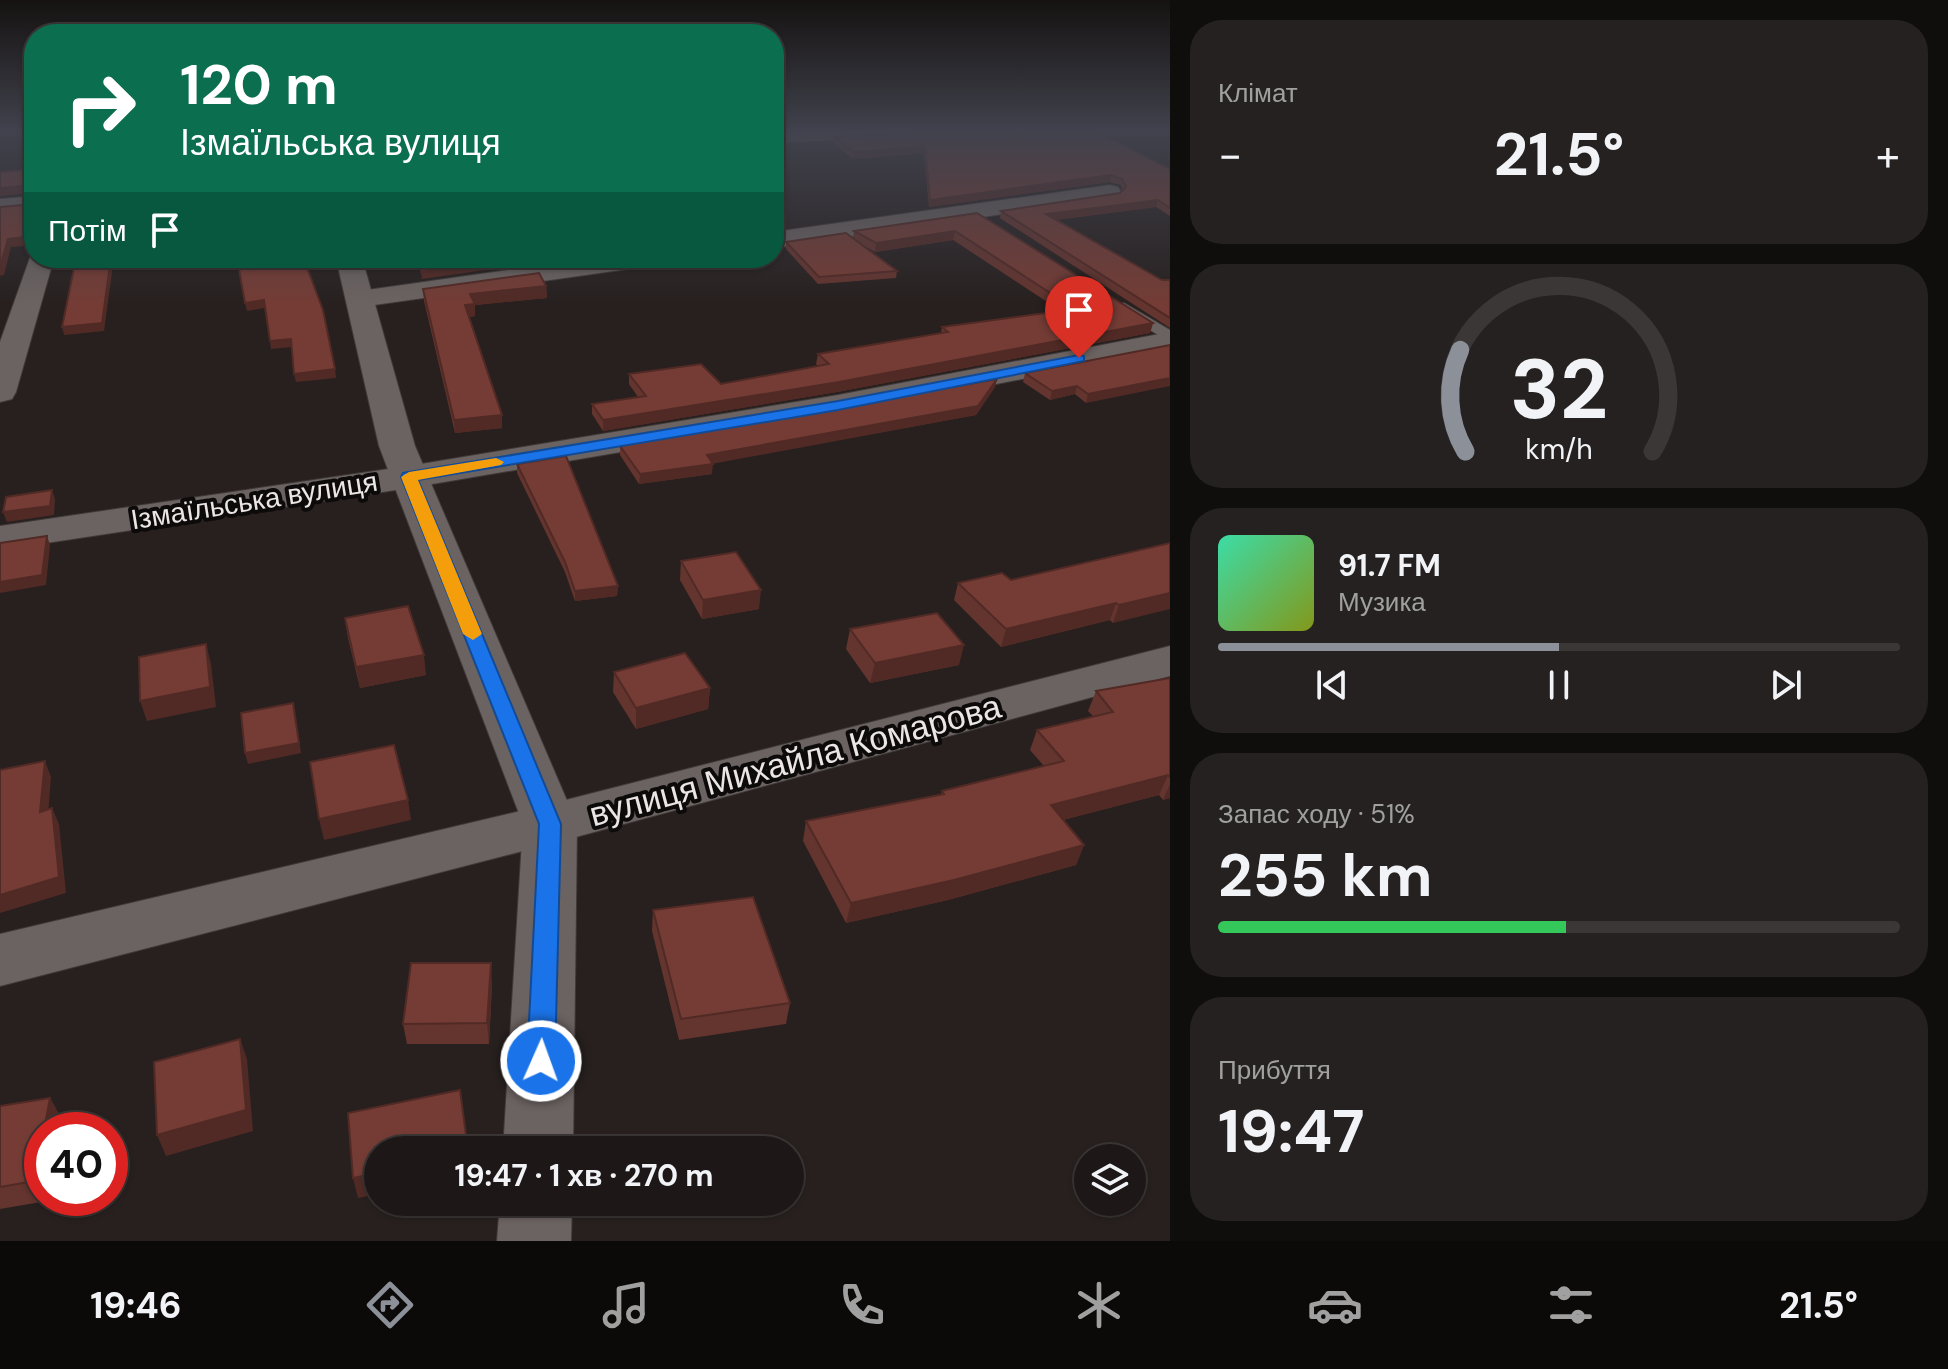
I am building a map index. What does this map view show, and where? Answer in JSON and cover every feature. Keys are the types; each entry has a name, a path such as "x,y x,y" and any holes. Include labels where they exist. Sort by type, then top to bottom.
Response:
{"street":[{"path":"784,239 1110,192"},
{"path":"0,206 24,204"},
{"path":"0,392 38,268"},
{"path":"509,268 354,279 397,446 550,824 539,1136"},
{"name":"Ізмаїльська вулиця","path":"0,538 409,477 838,405 1170,339"},
{"name":"вулиця Михайла Комарова","path":"0,960 550,824 1170,661"},
{"path":"534,1241 535,1216"}],"lane":[{"path":"974,211 1000,229"},
{"path":"1104,296 1170,339"}],"building":[{"path":"929,188 1018,188 930,200"},
{"path":"1125,188 1170,188 1170,208 1158,200 1046,214 1162,280 1170,280 1170,318 1001,211 1120,193"},
{"path":"24,205 24,237 8,239 0,267 0,207"},
{"path":"977,213 1153,323 839,382 603,420 592,404 646,396 629,374 701,364 721,384 829,364 818,354 948,332 942,327 1075,309 955,231 876,243 854,231"},
{"path":"846,233 897,271 819,277 786,242"},
{"path":"74,268 110,268 102,323 62,327"},
{"path":"239,268 307,268 323,310 335,369 294,374 291,339 270,341 264,300 245,303"},
{"path":"420,268 449,268 421,272"},
{"path":"539,273 546,286 470,294 475,304 465,305 502,415 454,420 423,289"},
{"path":"1170,345 1170,378 1088,394 1077,386 1052,391 1025,373"},
{"path":"997,379 978,406 707,455 713,464 640,474 620,446"},
{"path":"566,456 618,586 575,591 565,562 517,464"},
{"path":"52,490 50,506 3,512 6,497"},
{"path":"47,536 42,575 0,582 0,543"},
{"path":"1170,543 1170,593 1006,629 958,583 1002,573 1011,580"},
{"path":"736,552 761,590 703,600 681,561"},
{"path":"408,606 424,655 356,667 345,618"},
{"path":"937,613 964,645 875,663 850,629"},
{"path":"206,644 210,687 140,701 139,657"},
{"path":"685,653 710,688 636,708 614,672"},
{"path":"1170,678 1170,777 1168,775 1051,805 1084,845 954,880 851,903 806,821 944,794 942,791 1064,761 1037,730 1113,712 1096,691"},
{"path":"293,703 299,743 245,753 241,713"},
{"path":"394,745 408,800 319,819 310,762"},
{"path":"45,761 40,812 52,808 59,877 0,895 0,770"},
{"path":"753,897 790,1003 681,1019 653,910"},
{"path":"411,963 491,963 487,1023 403,1024"},
{"path":"240,1039 246,1110 157,1135 154,1062"},
{"path":"460,1090 466,1136 364,1136 364,1176 353,1178 348,1113"},
{"path":"50,1098 47,1112 24,1112 24,1183 0,1187 0,1106"}],"slow traffic":[{"path":"473,634 409,477 496,462"}],"route":[{"path":"541,1061 550,824 409,477 838,405 1079,358"}]}
